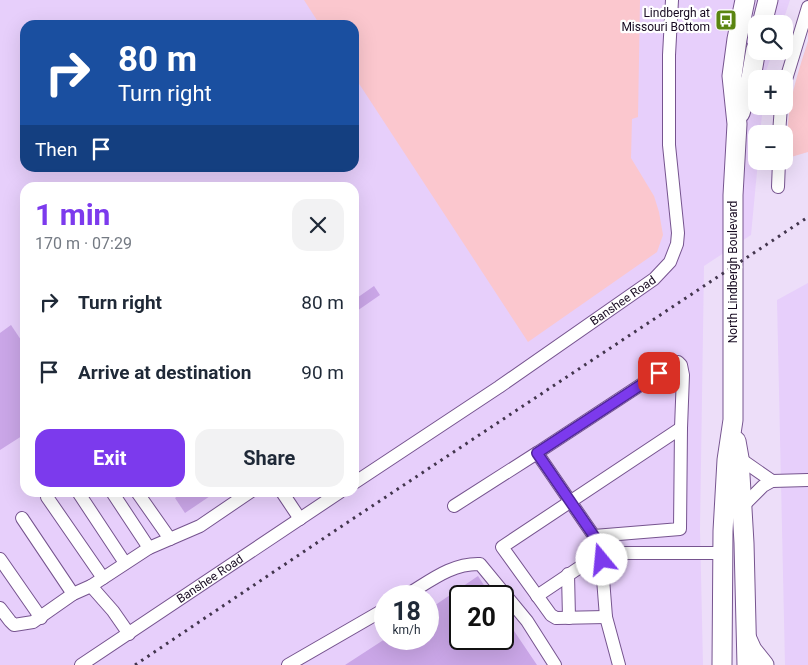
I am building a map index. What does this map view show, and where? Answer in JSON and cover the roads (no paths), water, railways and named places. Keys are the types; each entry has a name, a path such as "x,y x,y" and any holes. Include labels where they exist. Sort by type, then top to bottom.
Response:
{"highway":[{"name":"North Lindbergh Boulevard","path":"722,665 723,553 727,460 733,420 733,195 736,124 732,76 745,0"},
{"path":"764,15 768,0"},
{"name":"North Lindbergh Boulevard","path":"736,124 751,78 754,60"},
{"name":"North Lindbergh Boulevard","path":"733,420 739,458 743,506 746,665"},
{"path":"746,639 755,655 764,665"}],"street":[{"name":"Banshee Road","path":"359,480 587,327 654,280 670,262 677,244 678,233 669,145 668,55 672,0"},
{"path":"789,70 808,7"},
{"path":"778,187 779,170"},
{"path":"454,506 678,362 681,365 683,375 680,428 680,529 594,536"},
{"path":"606,618 556,618 551,615 502,547 680,428"},
{"path":"537,453 594,536 601,553 606,618 619,665"},
{"path":"739,458 772,480 808,480"},
{"path":"743,506 763,486 772,480"},
{"path":"47,497 103,578"},
{"path":"81,497 126,563"},
{"path":"115,497 149,548"},
{"path":"141,497 170,539"},
{"path":"0,608 10,622 14,624 33,622 73,594 91,586 149,548 200,526 243,497"},
{"path":"285,497 300,519"},
{"name":"Banshee Road","path":"81,665 333,497"},
{"path":"22,518 73,594"},
{"path":"537,596 601,553 723,553"},
{"path":"0,559 40,618"},
{"path":"423,585 451,568 467,564 480,564 527,621 555,665"},
{"path":"568,574 569,618"},
{"path":"91,586 113,611 129,634"},
{"path":"288,665 374,615"}],"railway":[{"path":"135,665 808,217"}],"place":[{"name":"Lindbergh at Missouri Bottom","path":"726,20"}]}
